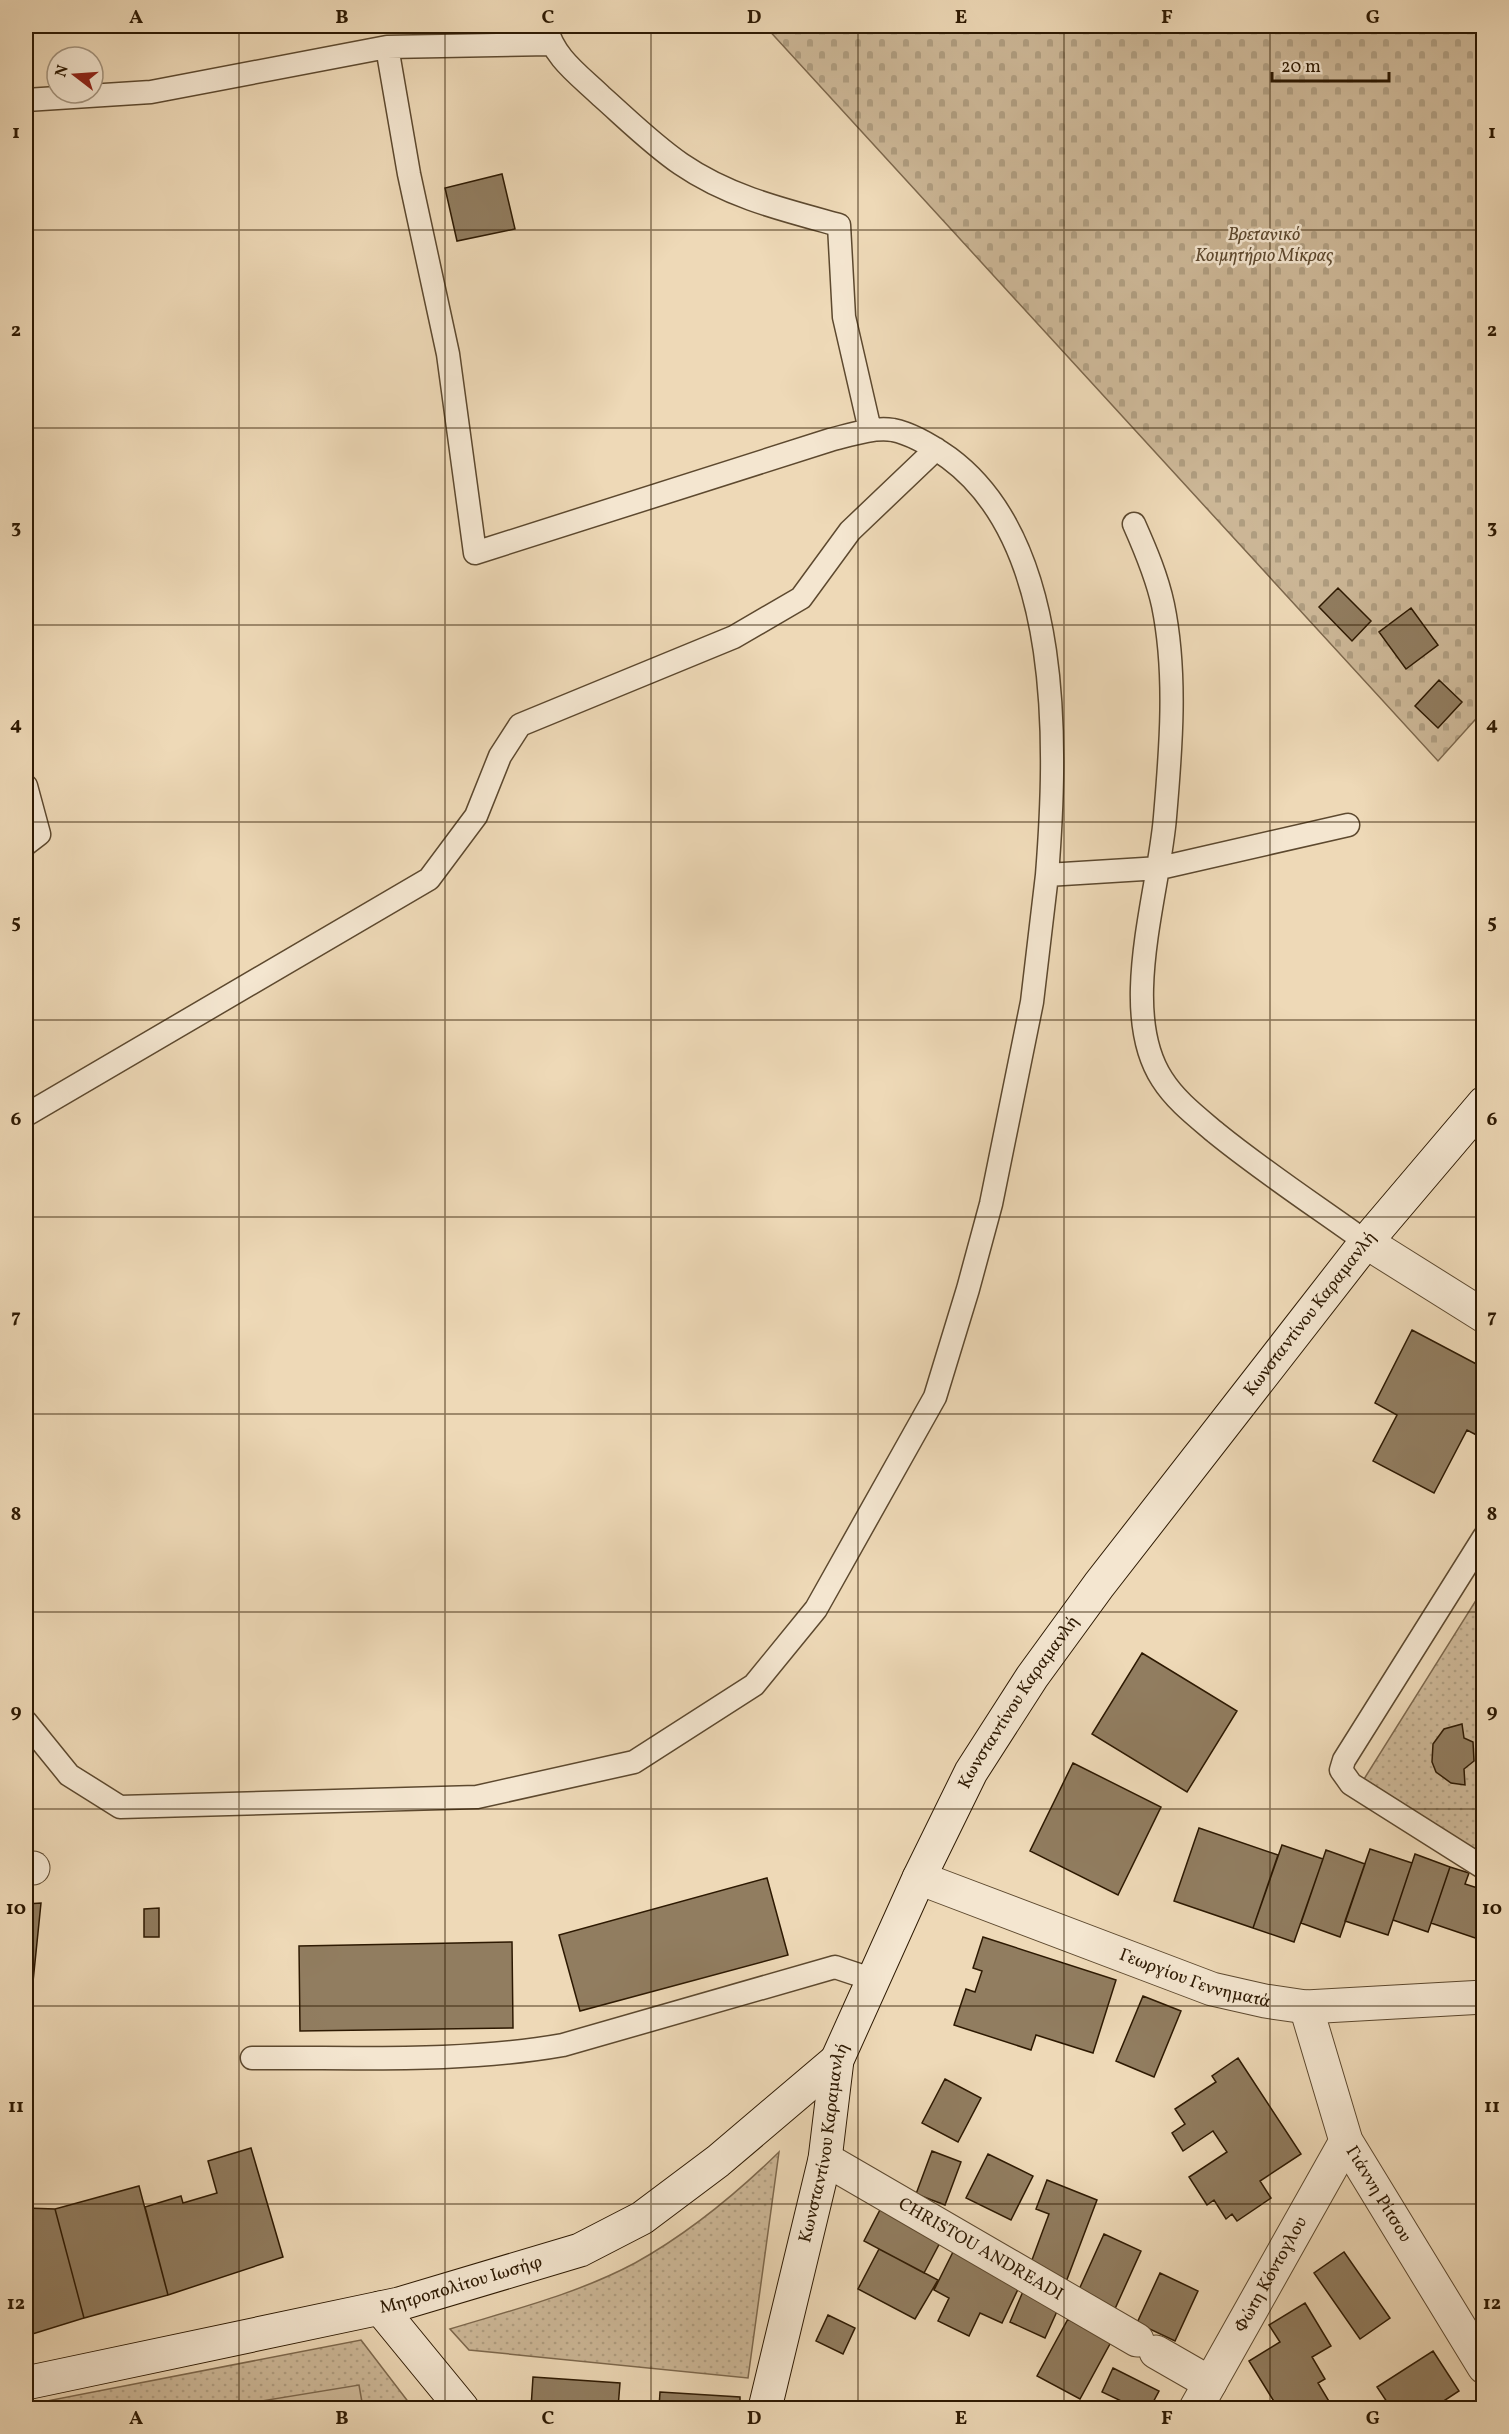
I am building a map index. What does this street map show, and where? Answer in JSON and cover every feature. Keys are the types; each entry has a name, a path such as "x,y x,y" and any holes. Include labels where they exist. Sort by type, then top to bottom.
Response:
{"main road":[{"name":"Κωνσταντίνου Καραμανλή","path":"765,2409 825,2159 837,2060 919,1878 971,1772 1032,1677 1106,1576 1366,1242 1484,1103"},
{"path":"1366,1242 1484,1316"},
{"name":"Γεωργίου Γεννηματά","path":"919,1878 1212,1989 1306,2007 1484,1997"},
{"name":"Γιάννη Ρίτσου","path":"1306,2007 1346,2142 1484,2367"},
{"name":"Μητροπολίτου Ιωσήφ","path":"26,2383 380,2308 580,2250 642,2218 718,2161 837,2060"},
{"name":"Φώτη Κόντογλου","path":"1203,2396 1346,2142"},
{"name":"CHRISTOU ANDREADI","path":"825,2159 1147,2346 1203,2396"},
{"path":"380,2308 462,2409"}],"lane":[{"path":"26,100 151,92 387,47 548,35 572,69 650,141 683,165 720,186 761,204 839,225 844,317 870,430"},
{"path":"26,1722 69,1775 120,1807 477,1797 634,1762 754,1685 816,1609 935,1397 991,1204 1014,1098 1039,951 1047,875 1051,825 1050,714 1044,650 1034,600 1013,539 996,507 978,484 936,449 915,437 892,430 870,430 830,440 475,553 448,354 409,174 387,47"},
{"path":"26,1115 429,879 476,816 500,756 520,725 734,637 801,598 850,531 936,449"},
{"path":"1134,524 1154,570 1163,606 1169,653 1169,764 1160,868 1146,947 1142,1013 1144,1034 1161,1077 1176,1098 1240,1152 1366,1242"},
{"path":"26,786 39,834 26,844"},
{"path":"1047,875 1160,868 1348,825"},
{"path":"1484,1537 1344,1760 1341,1770 1351,1784 1484,1868"},
{"path":"252,2058 480,2055 526,2052 563,2045 835,1967 874,1980"}],"green space":[{"name":"Βρετανικό Κοιμητήριο Μίκρας","path":"765,26 1483,26 1483,711 1438,761"},
{"path":"1483,1589 1483,1855 1364,1779"},
{"path":"779,2152 748,2378 469,2350 450,2329 590,2284 635,2263 674,2239 711,2212"},
{"path":"361,2340 413,2408 26,2408 26,2405"},
{"path":"359,2385 363,2408 256,2408 255,2402"}],"building":[{"path":"502,174 515,229 457,241 445,188"},
{"path":"1338,588 1371,621 1352,641 1319,607"},
{"path":"1411,608 1438,645 1406,669 1379,632"},
{"path":"1439,680 1462,702 1438,728 1415,706"},
{"path":"1412,1330 1484,1368 1484,1439 1467,1430 1434,1493 1373,1461 1397,1415 1375,1403"},
{"path":"1142,1653 1237,1711 1187,1792 1092,1734"},
{"path":"1462,1724 1464,1738 1473,1742 1474,1761 1464,1769 1465,1785 1451,1783 1436,1772 1432,1762 1433,1744 1444,1729"},
{"path":"1073,1763 1161,1807 1118,1895 1030,1851"},
{"path":"1199,1828 1278,1855 1253,1928 1174,1901"},
{"path":"1282,1845 1323,1859 1294,1942 1253,1928"},
{"path":"1370,1849 1412,1863 1388,1935 1345,1921"},
{"path":"1326,1850 1365,1864 1340,1937 1301,1923"},
{"path":"1415,1854 1450,1867 1428,1932 1393,1920"},
{"path":"1450,1867 1469,1873 1465,1884 1484,1890 1484,1941 1431,1923"},
{"path":"767,1878 788,1955 580,2011 559,1935"},
{"path":"41,1903 28,2031 26,2031 26,1904"},
{"path":"159,1908 159,1937 144,1937 144,1909"},
{"path":"983,1937 1116,1980 1093,2053 1036,2035 1031,2050 954,2025 966,1989 975,1992 982,1971 973,1968"},
{"path":"512,1942 513,2028 300,2031 299,1946"},
{"path":"1143,1996 1181,2011 1154,2077 1116,2061"},
{"path":"26,2031 28,2031 26,2122"},
{"path":"1238,2058 1301,2154 1260,2181 1271,2198 1237,2221 1232,2214 1226,2219 1214,2200 1207,2205 1189,2177 1227,2152 1213,2131 1183,2151 1172,2133 1185,2124 1175,2109 1216,2082 1212,2076"},
{"path":"945,2079 981,2098 958,2142 922,2123"},
{"path":"26,2122 29,2172 26,2173"},
{"path":"251,2148 283,2257 168,2295 145,2207 181,2196 183,2203 217,2193 208,2161"},
{"path":"932,2151 961,2162 945,2205 916,2194"},
{"path":"988,2154 1033,2176 1011,2220 966,2198"},
{"path":"1047,2180 1097,2200 1066,2282 1029,2268 1049,2214 1036,2209"},
{"path":"139,2186 168,2295 84,2318 55,2209"},
{"path":"883,2204 944,2235 924,2273 864,2241"},
{"path":"26,2208 55,2209 84,2318 26,2336"},
{"path":"1104,2234 1141,2251 1114,2311 1077,2294"},
{"path":"879,2249 938,2280 915,2319 858,2289"},
{"path":"954,2250 1021,2283 1002,2323 980,2313 969,2336 938,2321 949,2298 934,2290"},
{"path":"1344,2252 1390,2318 1360,2339 1314,2273"},
{"path":"1160,2273 1198,2291 1175,2341 1137,2323"},
{"path":"1027,2282 1063,2298 1045,2338 1010,2322"},
{"path":"1305,2303 1331,2346 1312,2357 1325,2379 1318,2383 1333,2408 1278,2408 1249,2361 1280,2342 1269,2325"},
{"path":"828,2315 855,2328 843,2354 816,2341"},
{"path":"1068,2319 1111,2342 1080,2399 1037,2376"},
{"path":"1433,2351 1459,2391 1433,2408 1391,2408 1377,2387"},
{"path":"1113,2368 1159,2391 1150,2408 1136,2408 1102,2392"},
{"path":"533,2377 620,2383 618,2408 531,2408"},
{"path":"660,2392 740,2397 740,2408 659,2408"}]}
